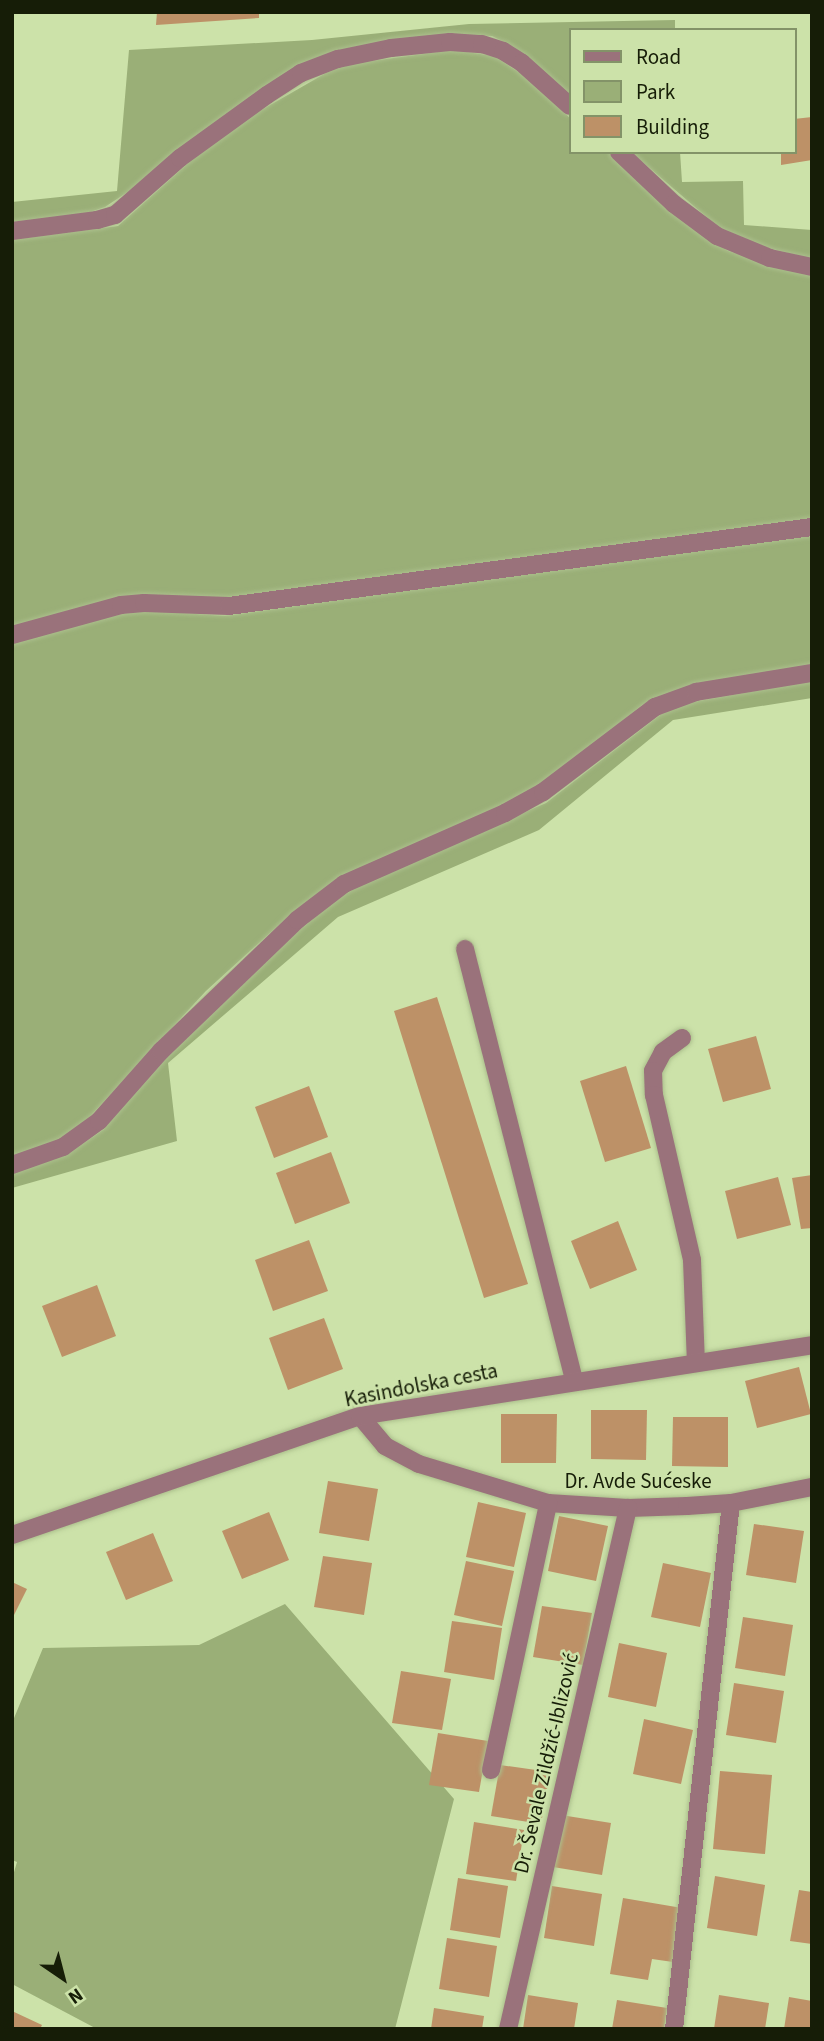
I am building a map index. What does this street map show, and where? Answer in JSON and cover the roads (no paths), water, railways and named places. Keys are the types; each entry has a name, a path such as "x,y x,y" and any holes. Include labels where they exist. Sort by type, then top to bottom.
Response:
{"street":[{"path":"12,230 97,220 115,215 180,159 247,109 301,73 338,59 426,44 482,44 503,51 522,62 568,104"},
{"path":"621,154 674,204 717,236 770,257 812,267"},
{"path":"12,635 121,606 144,603 229,606 812,527"},
{"path":"12,1165 64,1147 99,1121 190,1023 297,920 344,884 515,808 552,785 654,707 696,692 812,673"},
{"path":"466,949 574,1381"},
{"path":"682,1038 663,1052 653,1071 654,1095 692,1260 696,1363"},
{"name":"Kasindolska cesta","path":"12,1535 360,1416 812,1345"},
{"name":"Dr. Avde Sućeske","path":"360,1416 385,1446 419,1464 548,1503 628,1508 731,1503 812,1487"},
{"path":"491,1770 548,1503"},
{"path":"674,2029 731,1503"},
{"name":"Dr. Ševale Zildžić-Iblizović","path":"508,2029 628,1508"}]}
